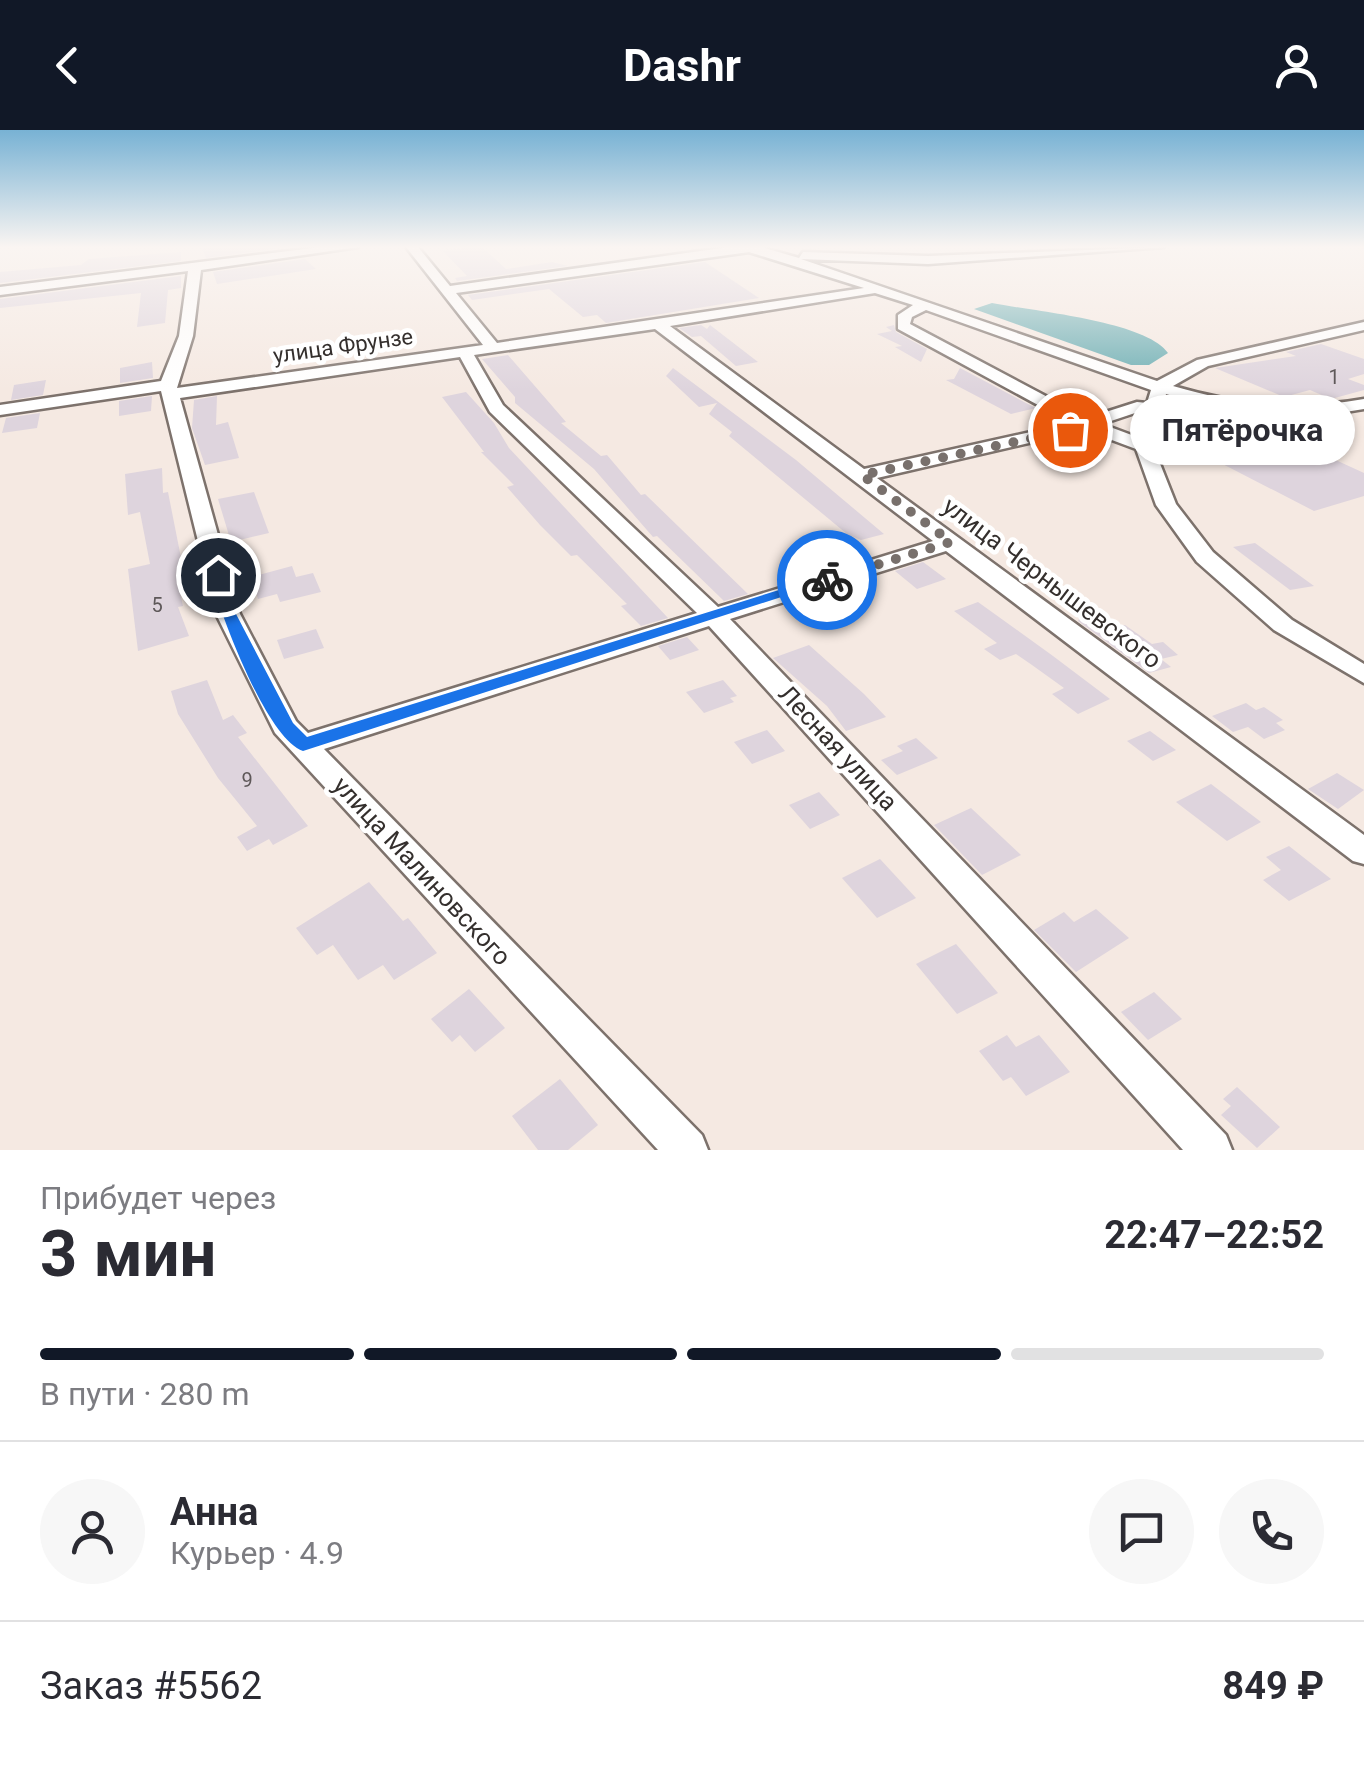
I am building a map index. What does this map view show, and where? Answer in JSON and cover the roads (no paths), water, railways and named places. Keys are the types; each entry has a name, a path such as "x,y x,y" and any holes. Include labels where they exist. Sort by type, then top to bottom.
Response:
{"street":[{"path":"170,389 198,295"},
{"name":"Лесная улица","path":"451,295 478,349 496,408 712,614 1211,1150"},
{"name":"улица Фрунзе","path":"0,410 478,349 840,295"},
{"path":"891,295 1160,386 1253,410 1300,415 1364,404"},
{"path":"924,306 906,315 903,326 1087,425 1144,446"},
{"name":"улица Чернышевского","path":"658,324 1364,852"},
{"path":"1364,326 1204,363 1160,386 1150,409 1144,446 1166,505 1205,556 1283,625 1364,675"},
{"name":"улица Малиновского","path":"170,389 228,614 285,726 687,1150"},
{"path":"862,475 1087,425 1137,408 1150,409"},
{"path":"303,745 951,542"}],"water":[{"path":"992,303 1113,325 1156,342 1168,353 1149,365 1131,365 974,309"}],"place":[{"name":"Пятёрочка","path":"1070,430"}]}
